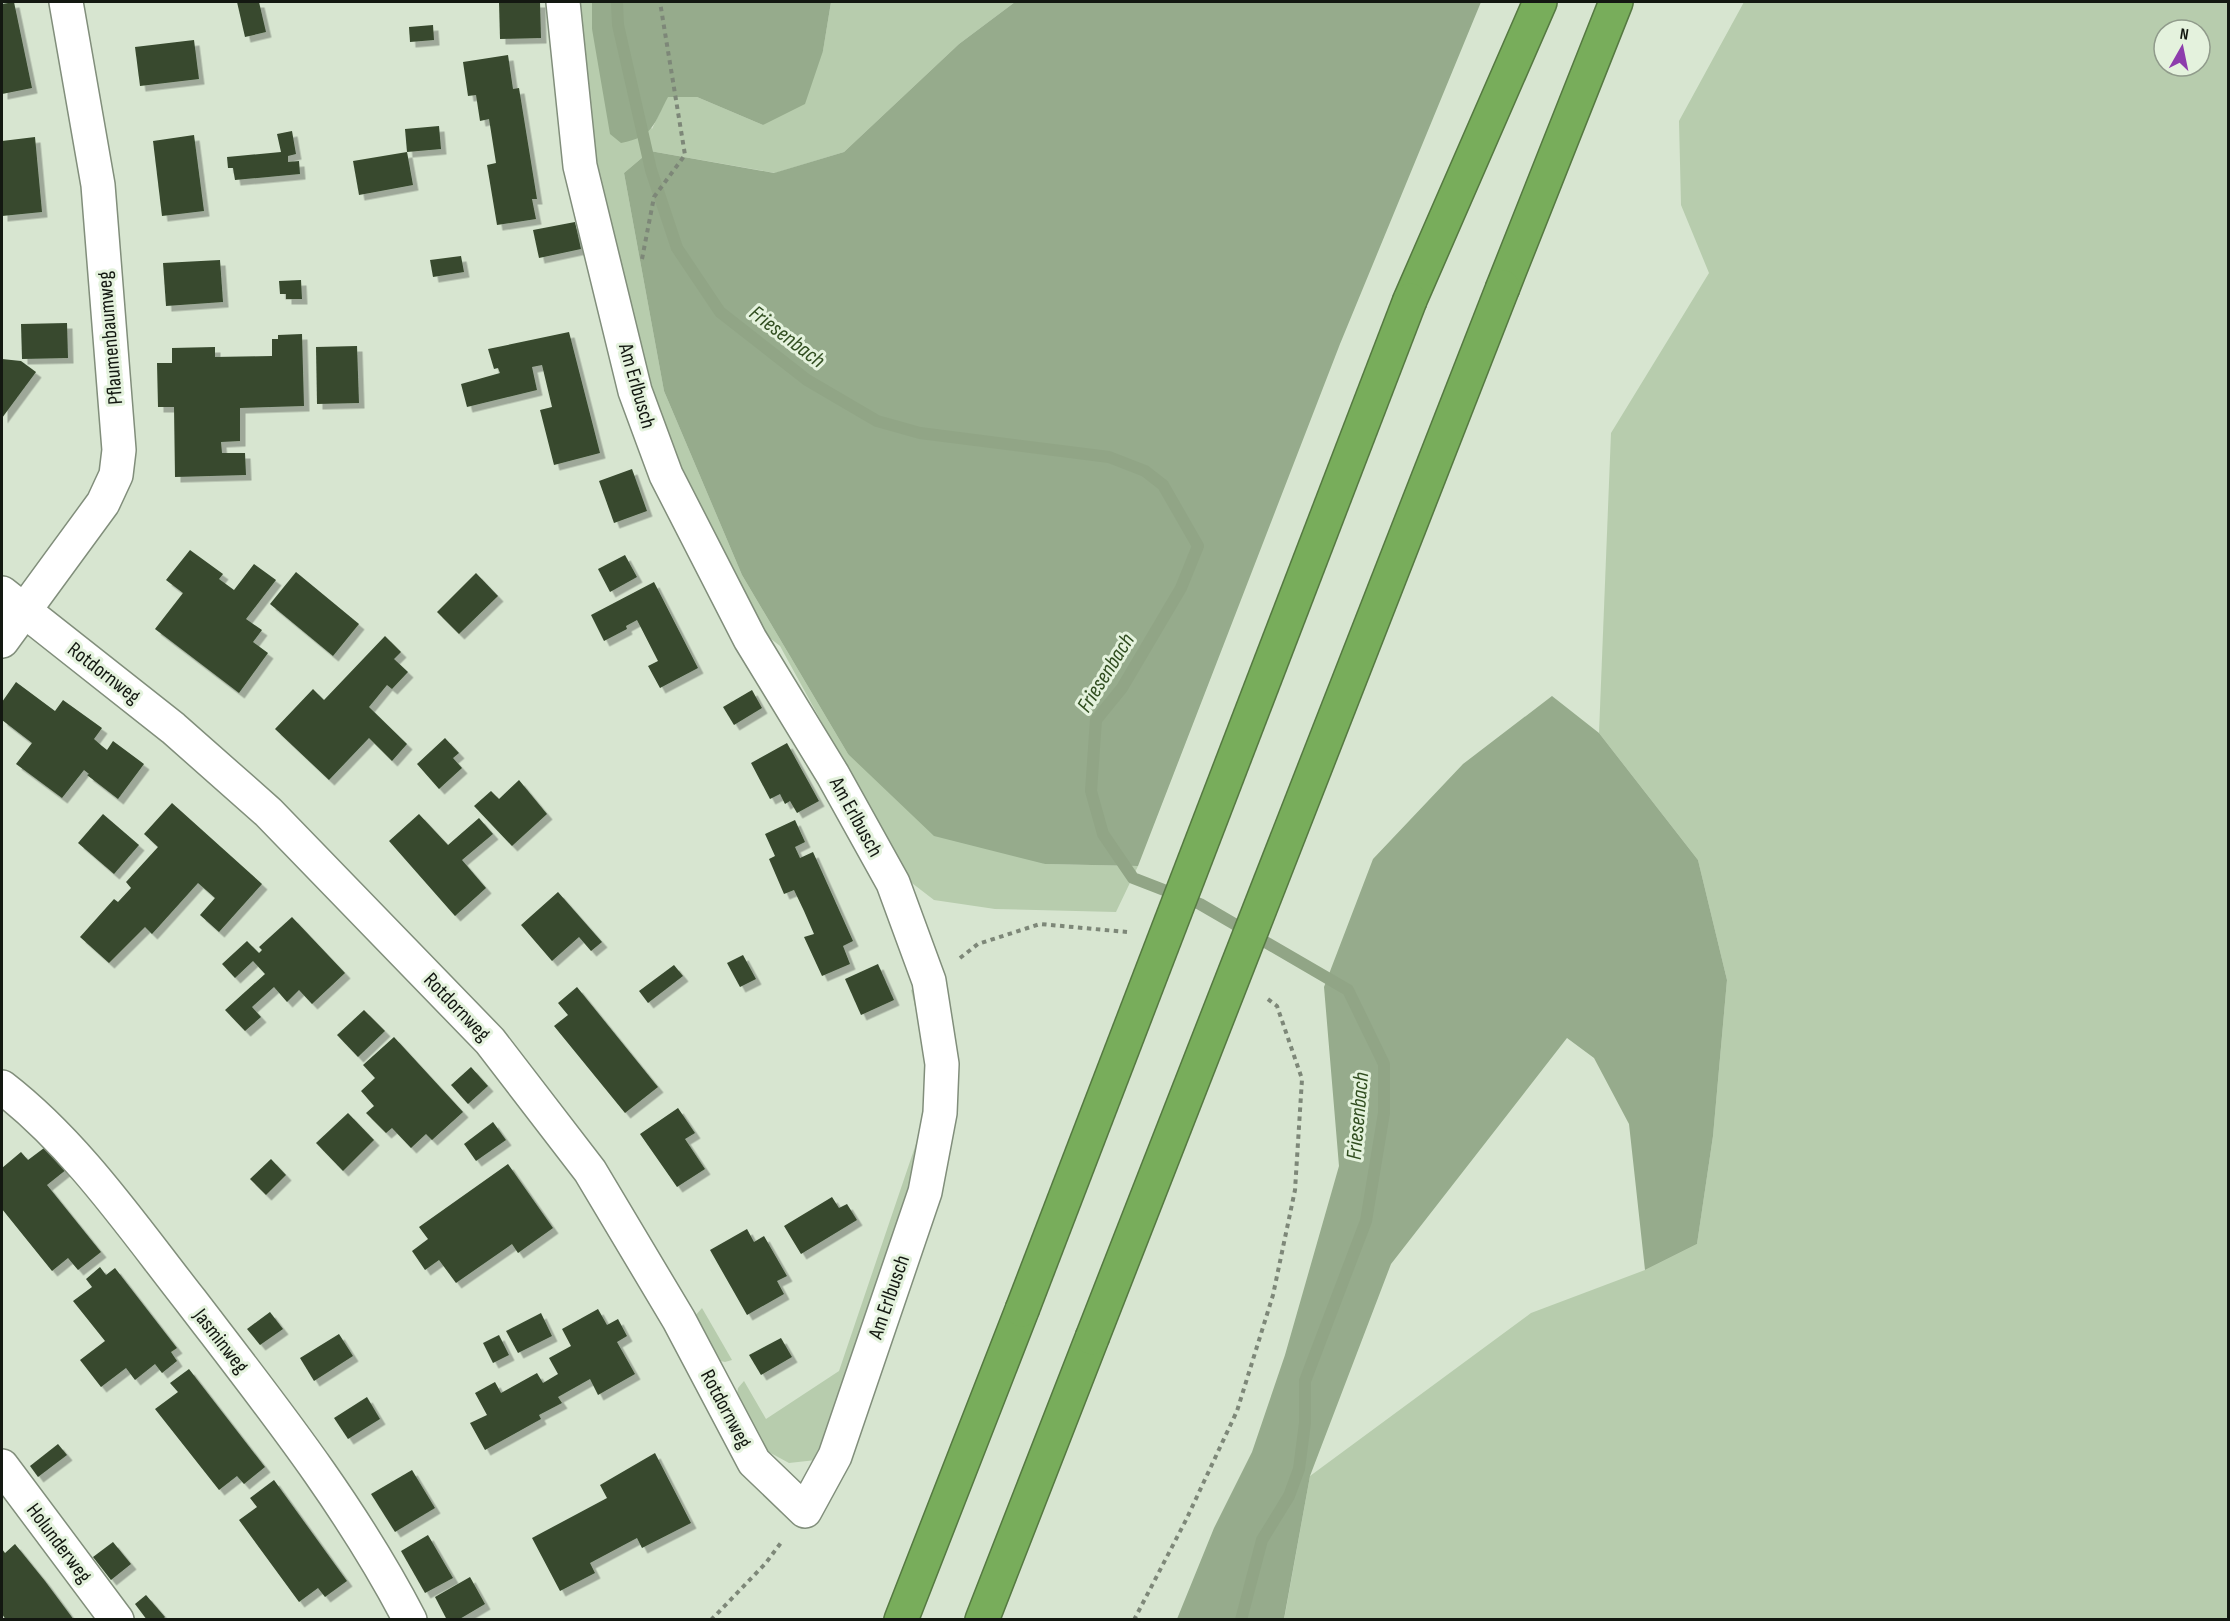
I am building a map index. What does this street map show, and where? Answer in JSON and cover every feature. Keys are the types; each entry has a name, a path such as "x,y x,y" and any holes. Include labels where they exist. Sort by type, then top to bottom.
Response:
{"highway":[{"path":"902,1620 1410,300 1540,2"},
{"path":"982,1620 1616,2"}],"street":[{"name":"Pflaumenbaumweg","path":"2,641 13,601 103,503 116,475 119,450 98,185 66,2"},
{"name":"Am Erlbusch","path":"563,2 580,166 635,391 666,475 750,639 833,775 892,883 929,981 942,1064 940,1113 925,1192 835,1456 805,1511"},
{"name":"Rotdornweg","path":"13,601 173,728 268,812 490,1041 590,1171 679,1320 754,1462 805,1511"},
{"name":"Jasminweg","path":"2,1087 33,1111 97,1180 255,1385 322,1474 384,1569 410,1620"},
{"name":"Holunderweg","path":"2,1466 117,1620"}],"path":[{"path":"654,197 685,155 660,2"},
{"path":"711,1620 765,1564 805,1511"}],"green space":[{"path":"575,2 592,2 592,29 652,129 667,97 697,97 763,125 823,51 831,2 1015,2 959,44 844,152 775,173 650,151 624,173 664,391 742,575 848,754 1045,864 1138,866 1116,912 995,909 934,900 908,880 780,646 756,627 672,451 647,375 594,149"},
{"path":"592,2 831,2 823,51 805,104 763,125 697,97 668,97 647,133 621,143 610,134 592,29"},
{"path":"1015,2 1481,2 1340,344 1138,866 1045,864 934,836 848,754 742,575 664,391 624,173 650,151 774,173 844,152 959,44"},
{"path":"1744,2 2228,2 2228,1619 1284,1620 1310,1476 1531,1313 1645,1270 1697,1244 1713,1136 1727,980 1698,860 1599,733 1611,433 1709,273 1681,205 1679,121"},
{"path":"1552,696 1599,733 1698,860 1727,980 1713,1136 1697,1244 1645,1270 1629,1124 1594,1058 1567,1038 1391,1264 1310,1476 1284,1619 1177,1619 1214,1528 1252,1452 1285,1355 1339,1166 1324,987 1373,859 1463,764"},
{"path":"921,985 936,1115 816,1460 789,1463 765,1450 736,1400 738,1388 744,1381 766,1419 839,1371 919,1135 927,1077 924,1043 911,990"},
{"path":"702,1308 732,1360 725,1362 716,1360 695,1316"}],"building":[{"path":"14,2 32,88 2,94 2,4"},
{"path":"237,2 259,2 266,32 245,37"},
{"path":"499,2 540,2 541,38 500,39"},
{"path":"433,25 434,40 410,42 409,27"},
{"path":"194,40 199,79 140,86 135,47"},
{"path":"508,55 513,89 519,88 537,199 532,199 536,219 497,225 487,165 496,163 489,119 480,121 476,95 468,96 463,62"},
{"path":"439,126 441,149 407,152 405,129"},
{"path":"292,131 296,154 288,156 288,162 299,161 300,174 235,180 233,168 228,168 227,157 281,152 277,134"},
{"path":"194,135 204,211 162,216 153,141"},
{"path":"35,137 42,212 2,216 2,141"},
{"path":"407,152 413,185 359,195 353,161"},
{"path":"575,222 581,249 539,258 533,230"},
{"path":"461,256 464,272 433,277 430,260"},
{"path":"220,260 223,302 166,306 163,263"},
{"path":"301,280 302,299 286,299 286,294 280,294 279,281"},
{"path":"67,323 68,358 22,359 21,324"},
{"path":"569,332 600,453 554,465 540,410 552,407 542,365 532,367 537,390 467,407 461,384 500,373 498,368 494,369 488,349"},
{"path":"302,334 304,406 240,408 240,441 221,442 222,453 245,453 246,475 175,477 174,407 158,407 157,363 172,363 172,348 215,347 215,357 272,356 272,339 278,339 278,335"},
{"path":"357,346 359,403 317,404 316,347"},
{"path":"2,359 21,361 36,372 2,418"},
{"path":"632,469 647,511 614,523 599,481"},
{"path":"190,550 223,574 219,579 234,590 254,564 276,580 246,619 262,630 253,642 268,653 239,693 155,629 183,593 166,580"},
{"path":"625,555 637,577 610,592 598,569"},
{"path":"296,572 359,624 333,656 270,604"},
{"path":"476,573 498,596 459,634 437,612"},
{"path":"654,582 698,668 660,688 648,666 658,661 637,620 626,626 627,629 604,641 591,615"},
{"path":"385,636 401,652 394,659 408,672 392,689 387,685 369,707 407,744 392,761 369,738 329,780 275,729 313,689 324,700"},
{"path":"16,682 55,711 63,700 102,728 94,739 107,750 113,741 144,764 118,799 87,775 89,774 84,770 62,798 16,764 32,743 2,720 2,702"},
{"path":"752,690 762,708 734,725 723,707"},
{"path":"445,738 459,753 453,758 462,768 439,789 417,764"},
{"path":"787,743 819,801 797,813 790,801 785,804 780,794 770,799 751,763"},
{"path":"519,780 547,814 512,846 474,806 491,791 499,799"},
{"path":"172,803 262,884 219,932 200,915 215,898 198,883 152,934 145,927 109,963 80,937 114,899 118,902 131,888 126,882 158,847 144,834"},
{"path":"103,814 139,845 114,874 78,843"},
{"path":"419,814 448,845 479,818 493,834 462,860 486,888 455,916 389,841"},
{"path":"795,820 805,842 795,847 800,858 813,852 853,941 843,946 850,964 822,976 804,937 814,934 804,911 794,890 784,894 769,859 775,856 765,834"},
{"path":"558,892 602,942 591,951 579,937 552,961 521,925"},
{"path":"292,917 345,973 312,1004 299,990 287,1002 274,987 252,1007 261,1017 245,1031 225,1010 265,974 253,961 235,978 222,964 247,941 259,953 262,950 259,947"},
{"path":"743,955 756,979 740,987 727,963"},
{"path":"878,964 894,1000 861,1015 845,979"},
{"path":"674,965 683,976 648,1003 639,991"},
{"path":"577,987 658,1087 625,1113 554,1026 568,1015 558,1003"},
{"path":"364,1010 385,1031 358,1057 337,1035"},
{"path":"394,1037 463,1112 432,1140 426,1134 411,1148 392,1128 386,1133 366,1113 374,1106 361,1091 375,1078 363,1065"},
{"path":"471,1067 488,1086 468,1104 451,1085"},
{"path":"678,1108 695,1133 685,1139 705,1169 677,1187 640,1134"},
{"path":"348,1113 374,1140 343,1171 316,1143"},
{"path":"493,1122 506,1140 476,1161 464,1144"},
{"path":"48,1145 67,1169 47,1185 101,1252 78,1270 68,1258 52,1271 2,1209 2,1168 21,1152 28,1160"},
{"path":"271,1159 286,1175 266,1195 250,1179"},
{"path":"508,1164 553,1228 518,1253 512,1244 456,1283 439,1260 425,1270 412,1251 428,1239 419,1227"},
{"path":"832,1197 839,1208 847,1204 857,1220 801,1254 784,1226"},
{"path":"747,1229 754,1242 764,1236 787,1276 777,1281 784,1294 747,1315 710,1250"},
{"path":"100,1267 106,1275 115,1268 177,1348 171,1352 177,1361 162,1373 155,1364 135,1380 126,1368 101,1387 80,1360 105,1341 73,1301 92,1287 86,1279"},
{"path":"598,1309 607,1325 618,1319 627,1336 617,1342 635,1374 598,1395 590,1379 558,1397 562,1403 539,1415 541,1419 485,1450 470,1423 487,1415 475,1393 495,1382 501,1393 537,1373 543,1383 558,1374 549,1358 571,1346 562,1329"},
{"path":"270,1312 283,1329 260,1345 247,1329"},
{"path":"541,1313 552,1336 518,1353 506,1331"},
{"path":"339,1334 353,1356 314,1381 300,1358"},
{"path":"499,1335 509,1355 493,1363 483,1343"},
{"path":"781,1338 792,1357 761,1375 749,1355"},
{"path":"189,1369 265,1467 244,1484 237,1476 219,1490 155,1409 178,1392 170,1383"},
{"path":"367,1397 380,1419 348,1439 334,1418"},
{"path":"58,1444 67,1455 38,1477 30,1466"},
{"path":"655,1453 691,1523 642,1548 637,1538 590,1563 595,1573 560,1591 532,1538 607,1498 600,1485"},
{"path":"412,1470 435,1508 395,1532 371,1494"},
{"path":"274,1480 347,1581 325,1597 318,1588 299,1602 239,1520 257,1507 250,1498"},
{"path":"428,1535 453,1578 425,1593 401,1551"},
{"path":"113,1542 131,1564 111,1580 93,1557"},
{"path":"15,1544 74,1620 6,1620 2,1614 2,1549 5,1553"},
{"path":"470,1577 485,1604 458,1620 447,1620 435,1597"},
{"path":"146,1595 165,1617 162,1620 147,1620 135,1604"}],"waterway":[{"name":"Friesenbach","path":"617,2 618,25 651,170 677,248 720,312 807,380 877,421 920,433 1109,457 1145,471 1163,485 1198,546 1181,588 1122,688 1096,720 1091,791 1103,834 1133,878 1200,904 1348,990 1384,1064 1384,1113 1366,1221 1305,1381 1305,1423 1299,1469 1289,1496 1262,1540 1241,1620"}]}
